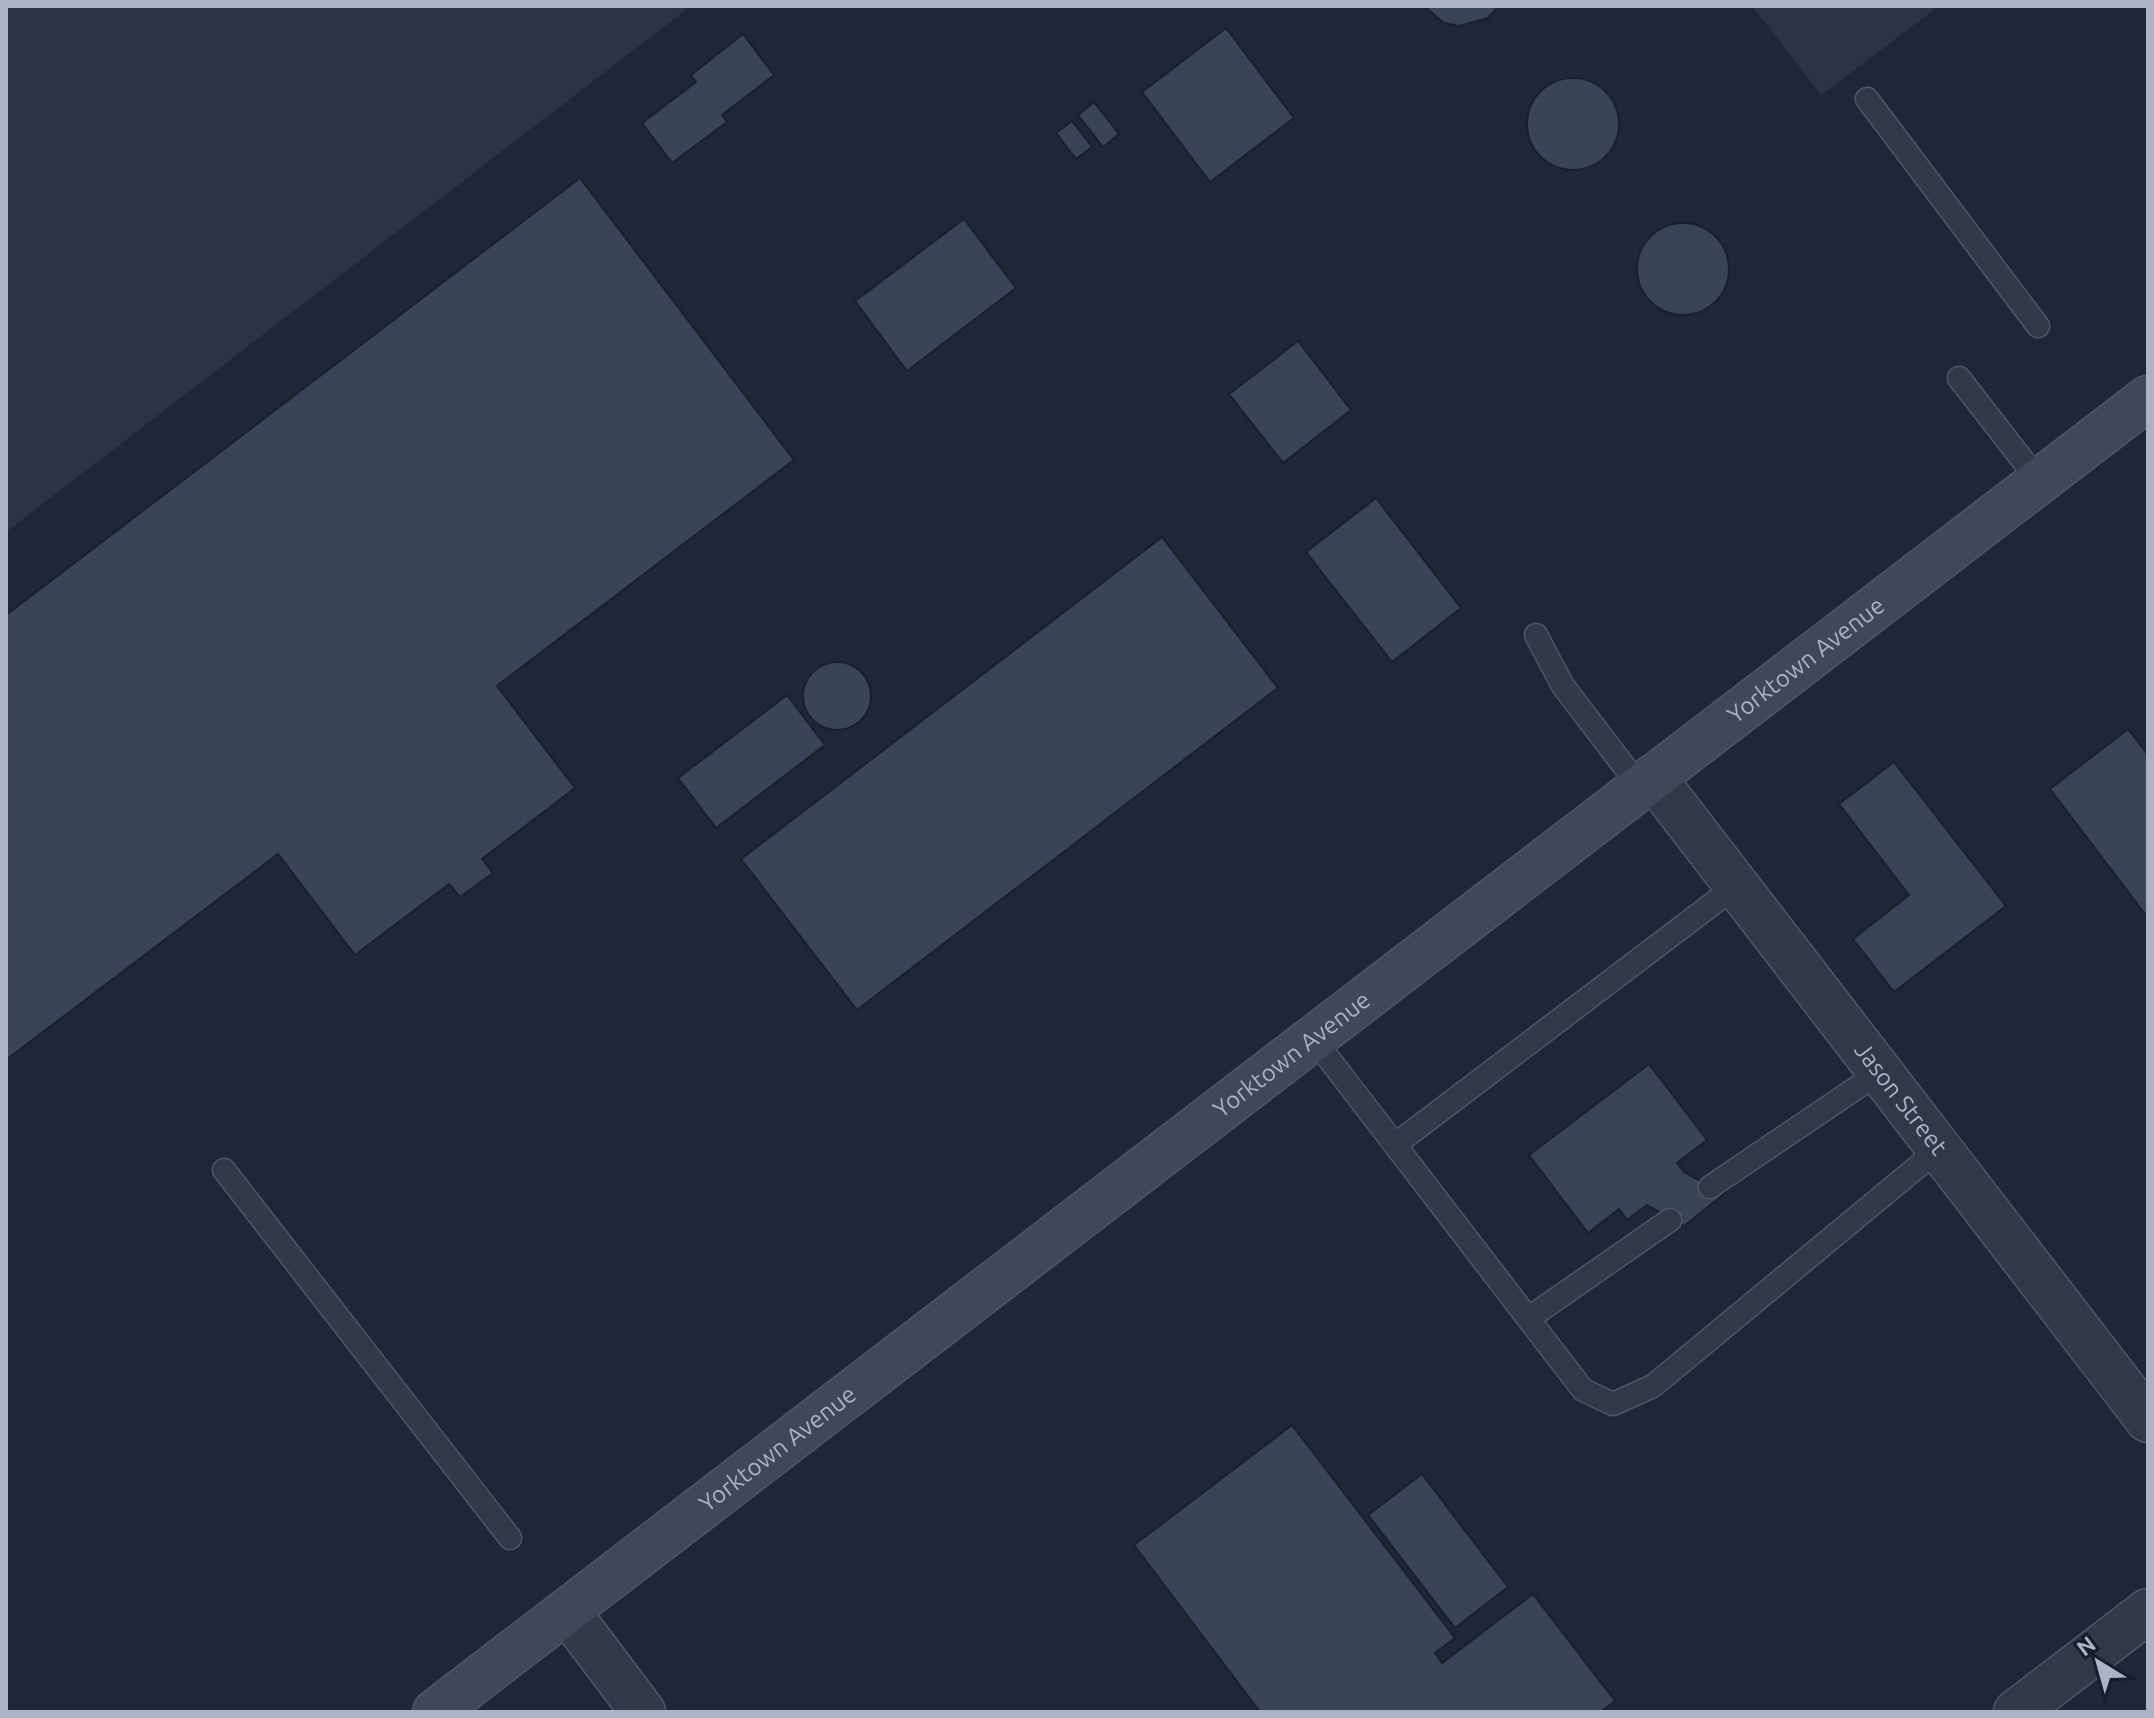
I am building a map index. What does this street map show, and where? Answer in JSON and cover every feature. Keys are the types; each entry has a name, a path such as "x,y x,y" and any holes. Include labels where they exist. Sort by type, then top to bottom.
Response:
{"main road":[{"name":"Yorktown Avenue","path":"435,1712 2148,398"}],"street":[{"name":"Jason Street","path":"1646,782 1736,886 2148,1420"},
{"path":"567,1611 643,1712"},
{"path":"2016,1712 2148,1611"}],"lane":[{"path":"1867,99 2038,326"},
{"path":"1959,378 2039,481"},
{"path":"1536,635 1563,686 1646,782"},
{"path":"1396,1144 1736,886"},
{"path":"1313,1038 1583,1390 1613,1404 1653,1386 1939,1149"},
{"path":"1710,1187 1880,1072"},
{"path":"224,1170 510,1538"},
{"path":"1529,1318 1670,1220"}],"shaded area":[{"path":"6,6 691,6 6,532"},
{"path":"1752,6 1939,6 1821,95"}],"building":[{"path":"1424,6 1499,6 1488,18 1459,26 1444,23"},
{"path":"1226,28 1294,118 1210,182 1142,92"},
{"path":"743,34 774,75 722,115 727,122 672,163 642,123 696,82 691,75"},
{"path":"1573,78 1590,82 1605,92 1615,107 1619,124 1615,141 1605,156 1590,166 1573,170 1556,166 1541,156 1531,141 1527,124 1531,107 1541,92 1556,82"},
{"path":"1094,102 1119,134 1103,147 1078,115"},
{"path":"1072,121 1092,147 1076,159 1056,133"},
{"path":"580,178 794,460 497,686 575,788 482,859 493,873 460,897 449,884 355,955 278,854 6,1060 6,615"},
{"path":"964,219 1016,288 907,371 855,301"},
{"path":"1683,223 1700,227 1715,237 1725,252 1729,269 1725,286 1715,301 1700,311 1683,315 1666,311 1651,301 1641,286 1637,269 1641,252 1651,237 1666,227"},
{"path":"1298,341 1351,410 1283,463 1229,394"},
{"path":"1376,498 1461,608 1392,662 1306,552"},
{"path":"1162,537 1278,688 857,1010 741,859"},
{"path":"844,662 865,677 871,696 869,709 861,720 844,730 830,730 813,720 805,709 803,689 813,672 824,664"},
{"path":"787,695 825,745 716,828 678,778"},
{"path":"2128,729 2148,755 2148,918 2050,789"},
{"path":"1894,762 2006,906 1894,992 1853,939 1909,895 1839,804"},
{"path":"1649,1064 1707,1140 1677,1163 1684,1172 1724,1194 1684,1226 1647,1205 1627,1220 1619,1209 1588,1233 1529,1155"},
{"path":"1292,1425 1455,1638 1435,1653 1442,1663 1533,1594 1615,1701 1601,1712 1260,1712 1134,1545"},
{"path":"1422,1474 1508,1587 1455,1628 1368,1515"}]}
